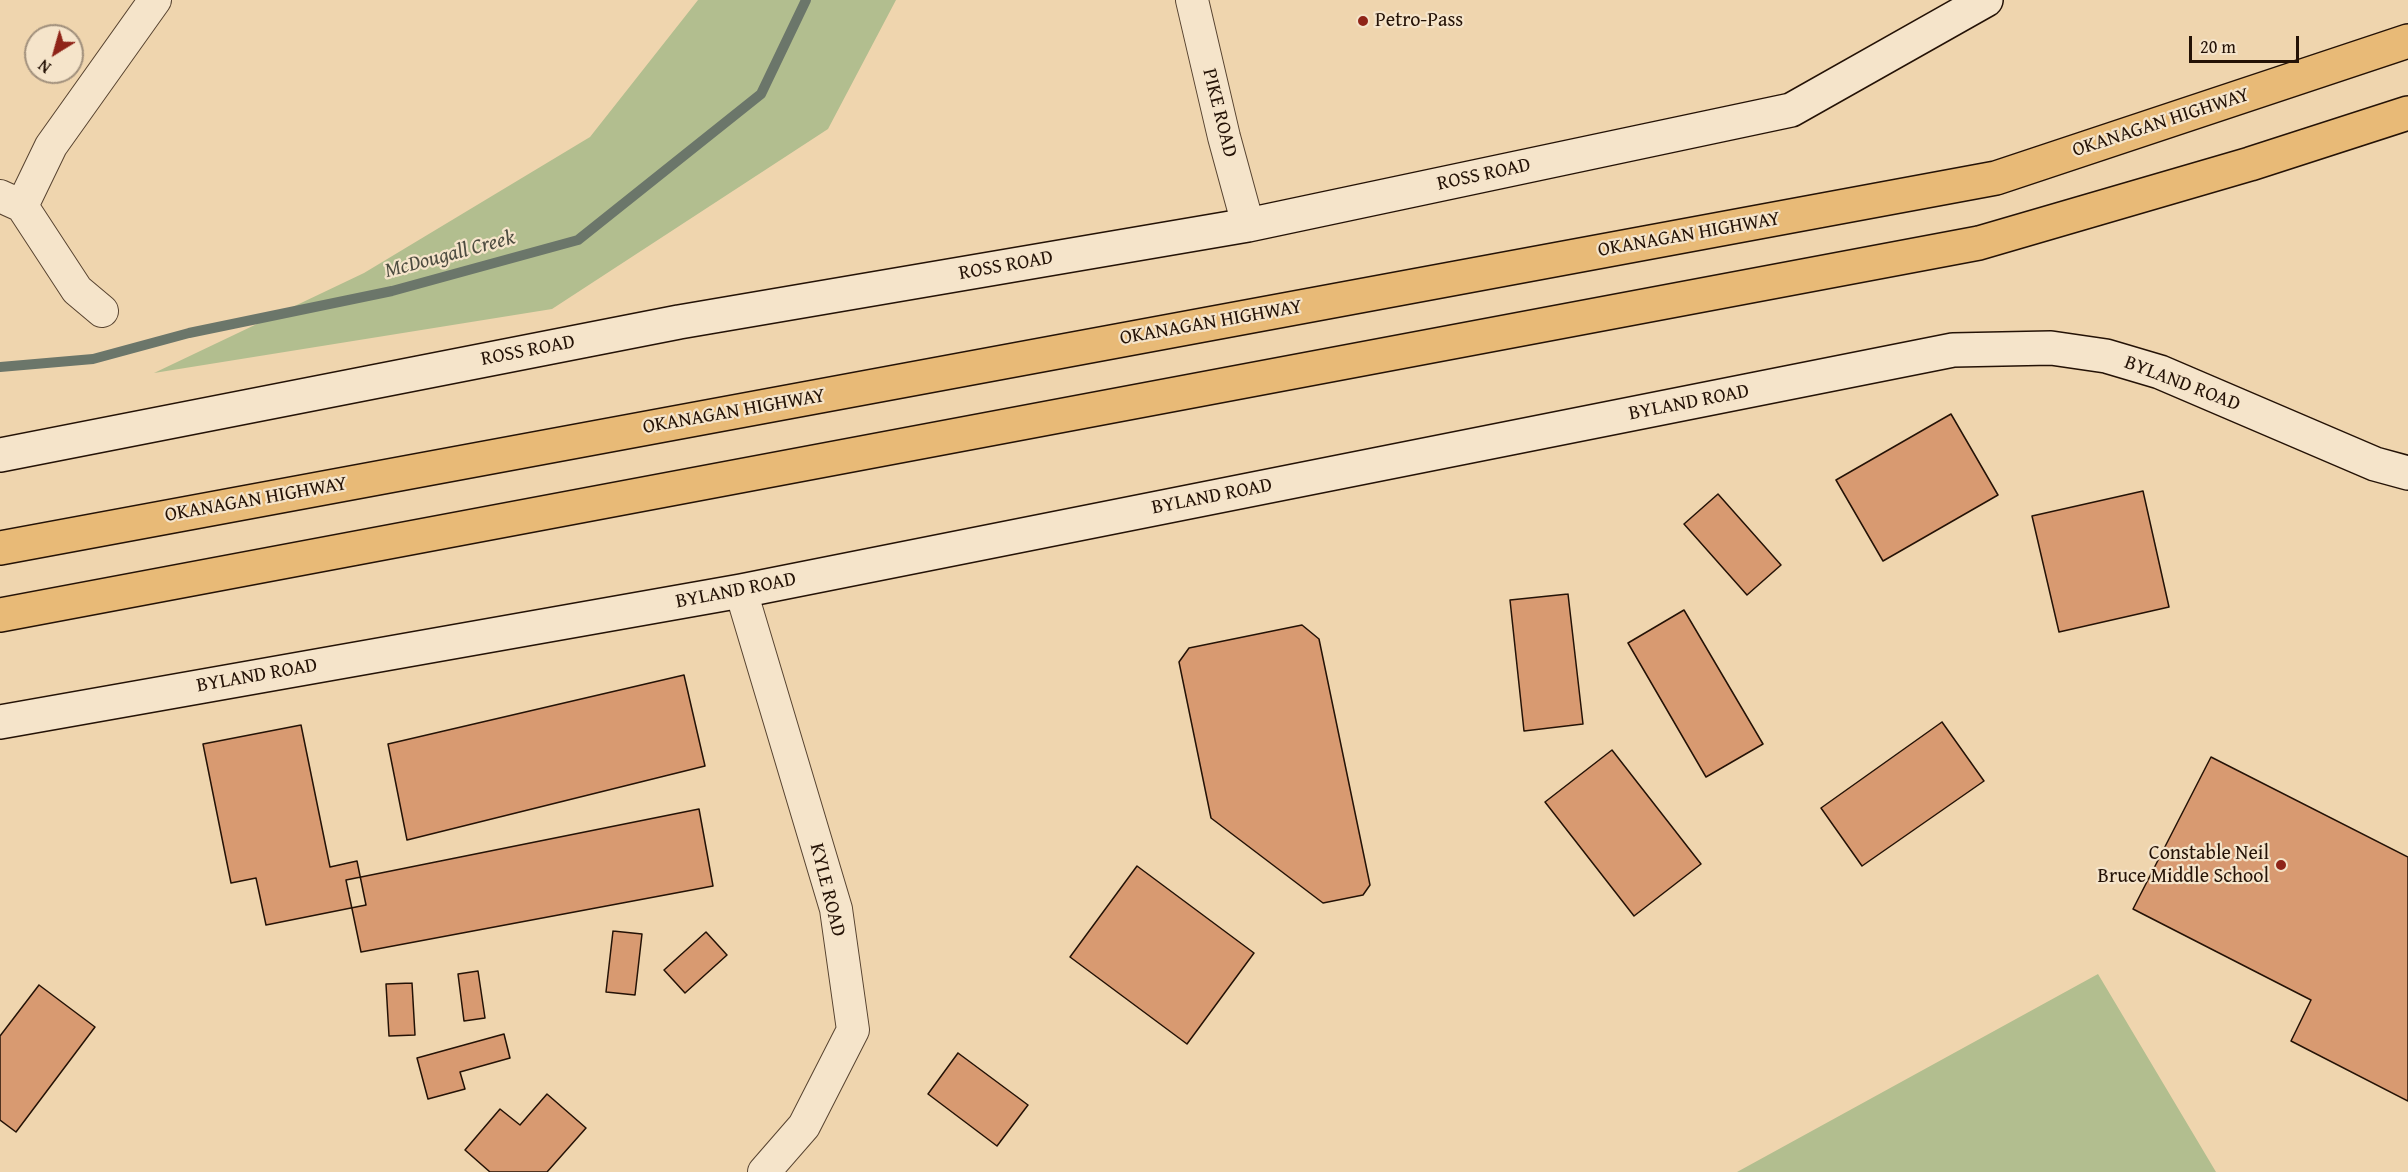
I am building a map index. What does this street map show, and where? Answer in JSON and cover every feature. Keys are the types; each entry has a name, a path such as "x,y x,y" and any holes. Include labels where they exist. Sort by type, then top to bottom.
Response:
{"highway":[{"name":"OKANAGAN HIGHWAY","path":"0,548 1996,178 2408,41"},
{"path":"0,615 1979,243 2250,164 2408,113"}],"street":[{"path":"102,311 77,290 11,201 155,0"},
{"name":"PIKE ROAD","path":"1192,0 1224,137 1248,225"},
{"name":"ROSS ROAD","path":"0,455 679,322 1248,225 1791,110 1986,0"},
{"name":"BYLAND ROAD","path":"0,722 741,591 1953,350 2051,348 2106,356 2160,372 2375,464 2408,473"},
{"name":"KYLE ROAD","path":"741,591 836,909 853,1030 804,1126 764,1172"}],"green space":[{"path":"698,0 896,0 828,129 552,309 154,373 364,273 590,137"},
{"path":"2098,974 2216,1172 1737,1172"}],"building":[{"path":"1951,414 1998,495 1883,561 1836,480"},
{"path":"2143,491 2169,607 2059,632 2032,516"},
{"path":"1718,494 1781,565 1747,595 1684,524"},
{"path":"1568,594 1583,724 1524,731 1510,600"},
{"path":"1684,610 1763,744 1706,777 1628,643"},
{"path":"1302,625 1319,639 1370,885 1363,895 1323,903 1211,818 1179,662 1189,648"},
{"path":"684,675 705,766 407,840 388,744"},
{"path":"1942,722 1984,781 1862,866 1821,808"},
{"path":"301,725 330,867 357,861 366,905 266,925 256,878 231,883 203,744"},
{"path":"1612,750 1701,864 1634,916 1545,802"},
{"path":"2211,757 2408,857 2408,1101 2291,1041 2311,1000 2133,909"},
{"path":"699,809 713,886 361,952 346,880"},
{"path":"1137,866 1254,953 1187,1044 1070,957"},
{"path":"613,931 642,934 635,995 606,992"},
{"path":"706,932 727,955 685,993 664,970"},
{"path":"478,971 485,1018 464,1021 458,974"},
{"path":"412,983 415,1035 389,1036 386,984"},
{"path":"39,985 95,1027 16,1132 0,1120 0,1036"},
{"path":"504,1034 510,1058 460,1072 465,1089 428,1099 417,1058"},
{"path":"958,1053 1028,1105 997,1146 928,1094"},
{"path":"547,1094 586,1128 547,1172 490,1172 465,1150 500,1109 520,1125"}],"waterway":[{"name":"McDougall Creek","path":"0,367 93,359 189,333 392,291 578,240 761,94 806,0"}],"place":[{"name":"Petro-Pass","path":"1363,21"},
{"name":"Constable Neil Bruce Middle School","path":"2281,865"}]}
